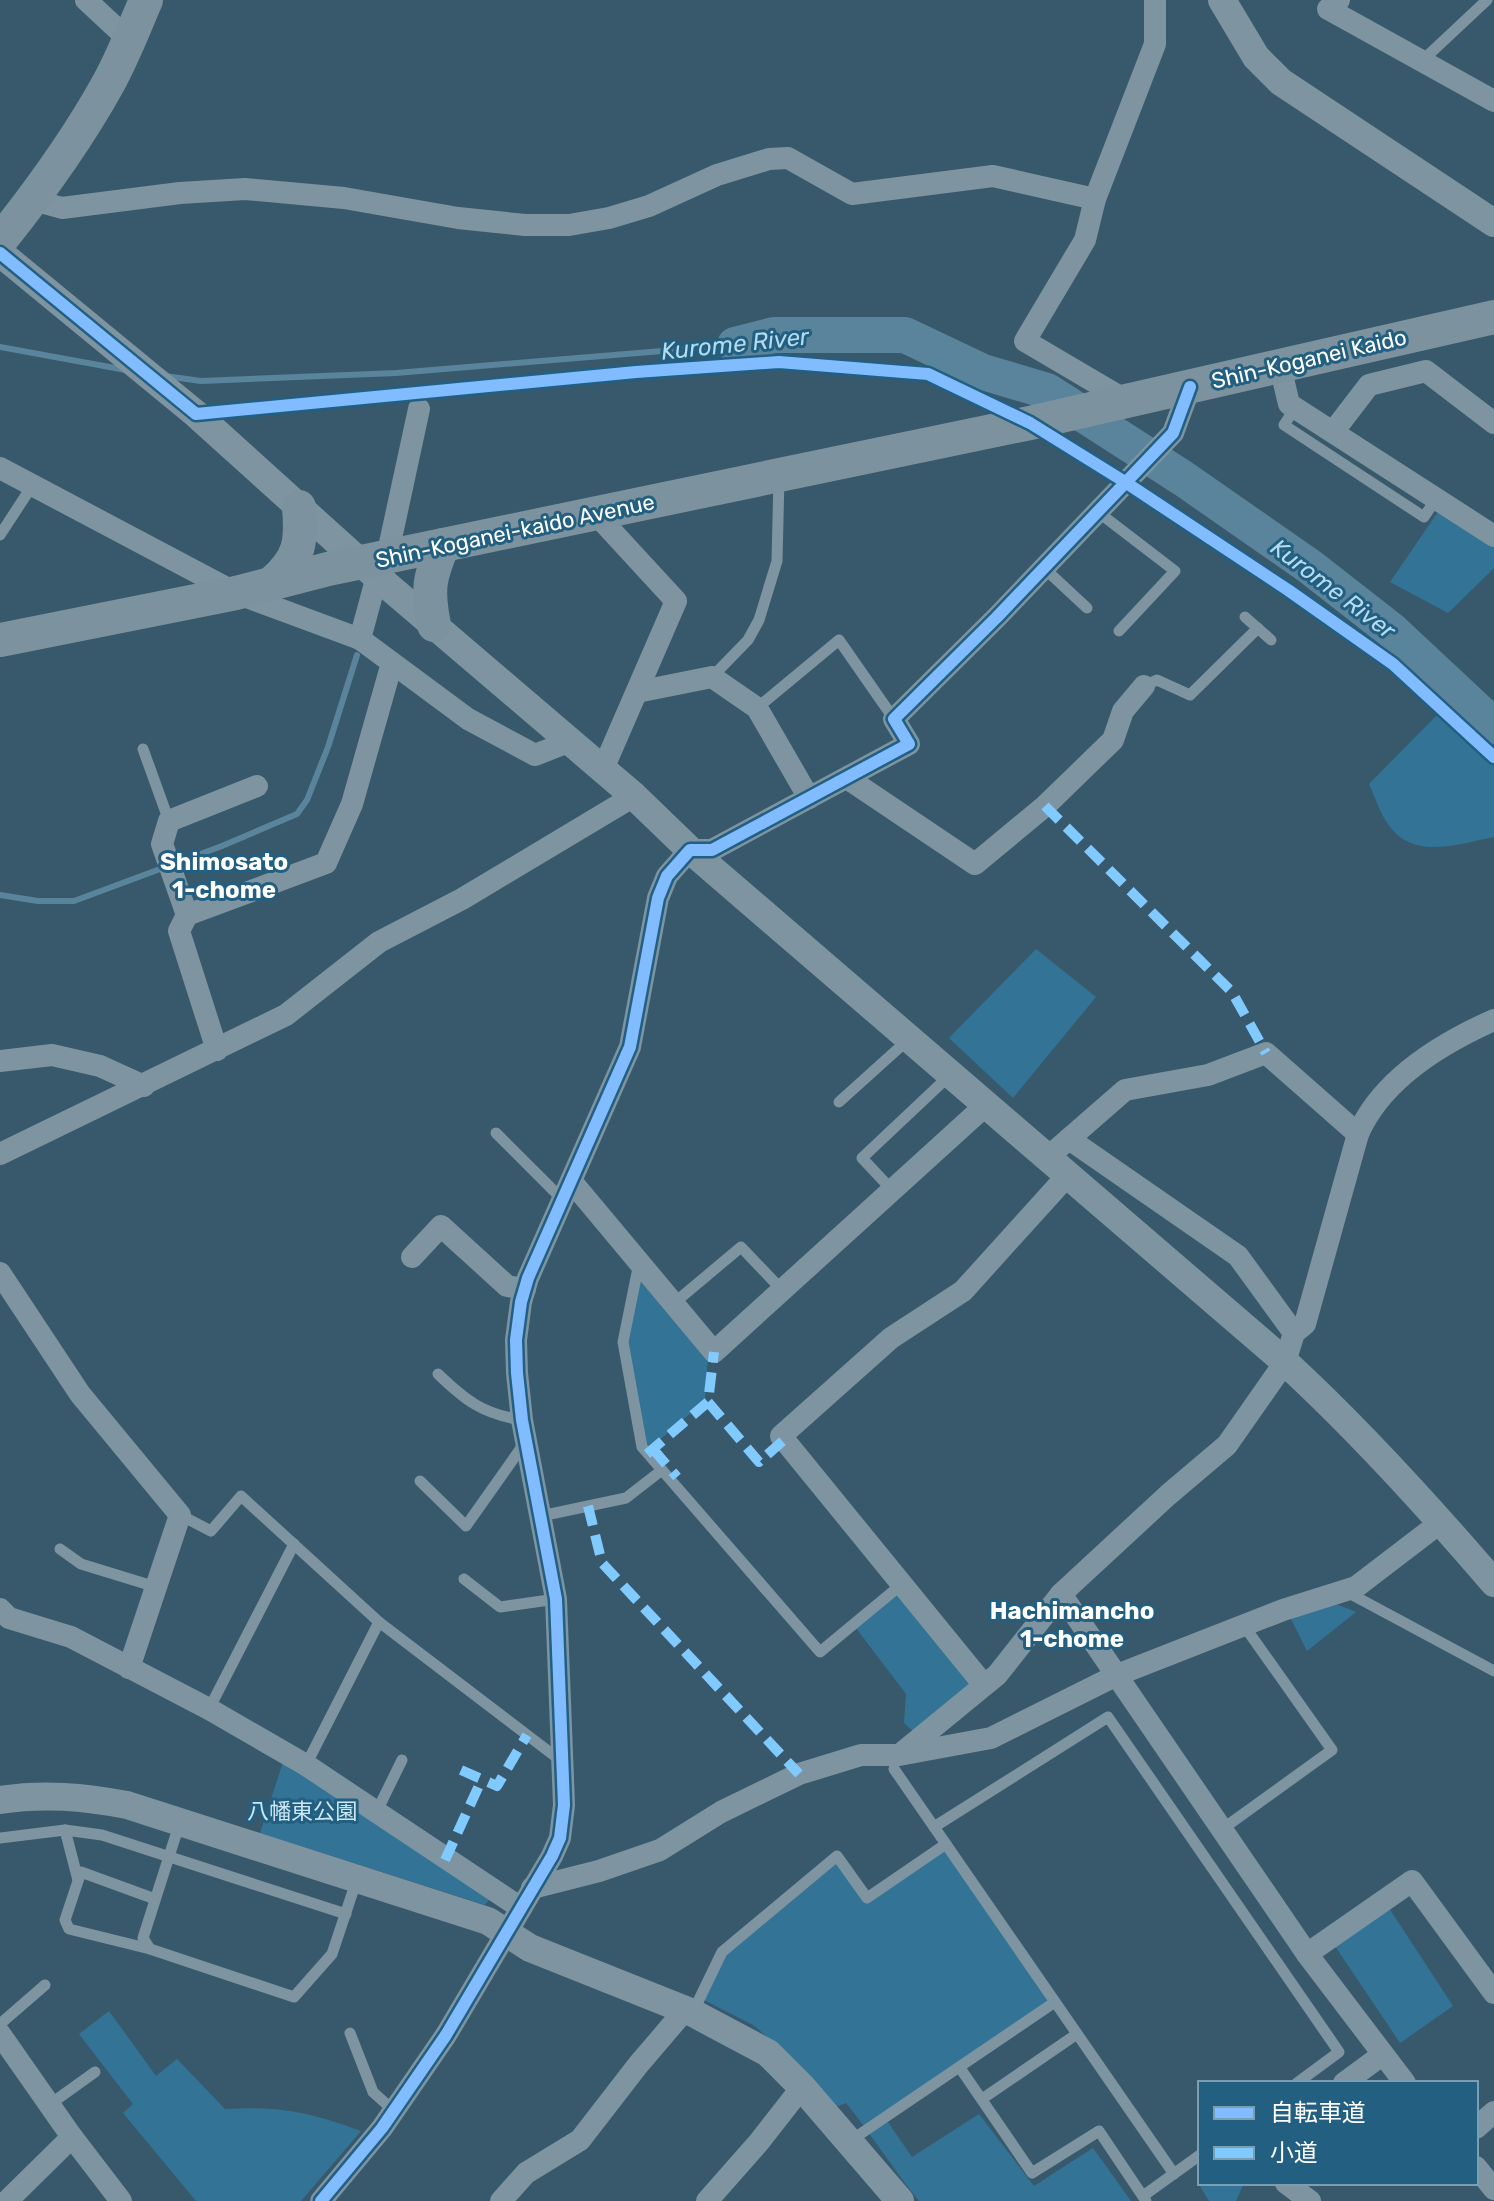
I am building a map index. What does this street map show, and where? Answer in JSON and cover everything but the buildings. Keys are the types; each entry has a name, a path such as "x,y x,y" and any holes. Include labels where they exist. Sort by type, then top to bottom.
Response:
{"main road":[{"path":"0,241 78,135 109,82 146,0"},
{"name":"Shin-Koganei Kaido","path":"1030,423 1494,317"},
{"name":"Shin-Koganei-kaido Avenue","path":"0,640 236,593 273,582 375,565 443,545 1030,423"},
{"path":"273,582 290,566 298,550 301,531 299,507"},
{"path":"434,625 428,595 430,575 443,545"}],"street":[{"path":"86,0 129,40"},
{"path":"1118,402 1025,341 1085,240 1095,199 1155,44 1155,0"},
{"path":"1222,0 1256,57 1281,82 1494,223"},
{"path":"1339,0 1328,9 1494,101"},
{"path":"33,200 62,208 180,193 245,189 344,198 458,218 525,225 569,225 609,218 649,206 717,175 769,159 788,158 852,194 993,176 1095,199"},
{"path":"0,253 183,404 299,507 375,565 434,625 634,796 690,850 1285,1362 1338,1412 1494,1583"},
{"path":"1280,366 1289,404 1494,536"},
{"path":"1333,432 1369,385 1426,371 1494,423"},
{"path":"321,2201 394,2111 446,2035 560,1838 564,1805 556,1599 524,1430 516,1340 525,1289 630,1047 658,898 667,876 690,850 712,850 909,744 894,719 1173,433 1190,387"},
{"path":"360,639 375,565 419,409"},
{"path":"0,468 236,593 360,639 468,719 535,755 568,742"},
{"path":"595,513 676,601 603,769"},
{"path":"217,1050 179,931 187,915 326,863 352,804 392,663"},
{"path":"637,692 712,677 757,708 809,798"},
{"path":"847,778 975,864 1045,806 1113,740 1123,711 1144,686"},
{"path":"187,915 162,844 169,821 257,786"},
{"path":"0,1154 286,1015 379,942 462,899 634,796"},
{"path":"896,1762 997,1675 1061,1594 1227,1445 1285,1362 1294,1333 1305,1324 1365,1116 1390,1087 1436,1050 1463,1033 1494,1020"},
{"path":"984,1685 781,1436 891,1338 963,1291 1057,1167 1069,1139 1125,1090 1208,1075 1266,1053 1358,1134"},
{"path":"0,1061 52,1055 100,1066 144,1086"},
{"path":"567,1191 639,1263 714,1352 986,1105"},
{"path":"1069,1139 1238,1256 1294,1333"},
{"path":"412,1257 441,1226 507,1286 525,1289"},
{"path":"0,1273 80,1394 180,1515 129,1668"},
{"path":"532,1888 599,1871 660,1850 721,1812 795,1776 861,1755 896,1762 991,1738 1117,1675 1286,1609 1356,1587 1441,1522"},
{"path":"1061,1594 1307,1954 1403,2081"},
{"path":"0,1609 9,1618 71,1637 209,1709 306,1765 376,1813 514,1920 530,1948 689,2011 768,2053 802,2087 900,2201"},
{"path":"0,1800 31,1795 69,1795 127,1805 488,1921 514,1920"},
{"path":"1307,1954 1412,1881 1486,1964 1494,1993"},
{"path":"501,2201 526,2173 580,2140 638,2065 689,2011"},
{"path":"0,2034 121,2201"},
{"path":"1347,2081 1382,2055"},
{"path":"707,2201 802,2087"},
{"path":"1478,2126 1494,2112"},
{"path":"4,2200 72,2137"},
{"path":"1478,2169 1494,2189"},
{"path":"1289,2185 1310,2201"}],"lane":[{"path":"1423,60 1487,0"},
{"path":"1295,408 1284,425 1424,517 1436,499"},
{"path":"712,677 748,640 759,620 777,561 779,477"},
{"path":"0,535 32,486"},
{"path":"1098,512 1175,571 1119,631"},
{"path":"1044,568 1087,608"},
{"path":"1245,617 1271,640"},
{"path":"1144,686 1157,680 1190,695 1258,628"},
{"path":"757,708 839,640 894,719"},
{"path":"143,749 169,821"},
{"path":"839,1102 910,1038"},
{"path":"892,1190 862,1158 951,1074"},
{"path":"496,1133 567,1191"},
{"path":"673,1304 741,1247 782,1290"},
{"path":"639,1263 623,1342 642,1447 820,1652 902,1584"},
{"path":"420,1481 466,1526 524,1430 459,1394 438,1374"},
{"path":"541,1516 626,1498 662,1470"},
{"path":"180,1515 211,1531 241,1496 379,1622 561,1761"},
{"path":"209,1709 294,1544"},
{"path":"60,1549 81,1564 156,1587"},
{"path":"464,1579 500,1607 556,1599"},
{"path":"1344,1591 1494,1671"},
{"path":"306,1765 379,1622"},
{"path":"1220,1830 1332,1750 1245,1627"},
{"path":"934,1827 1108,1717 1339,2052 1300,2081"},
{"path":"376,1813 402,1760"},
{"path":"896,1762 934,1827 1174,2174"},
{"path":"150,1949 143,1938 180,1822"},
{"path":"65,1830 78,1881"},
{"path":"0,1838 65,1830 102,1835 346,1914"},
{"path":"689,2011 722,1952 837,1856 867,1898 946,1844"},
{"path":"155,1899 81,1872 65,1920 69,1929 150,1949 294,1997 332,1954 357,1879"},
{"path":"0,2024 45,1985"},
{"path":"848,2143 1055,2002"},
{"path":"350,2033 373,2092 394,2111"},
{"path":"982,2099 1077,2034"},
{"path":"960,2068 1032,2173 1099,2131 1144,2199 1198,2156"},
{"path":"49,2105 95,2072"}],"green space":[{"path":"1440,509 1494,545 1494,568 1448,613 1390,582"},
{"path":"1441,711 1494,763 1494,837 1437,847 1410,843 1388,824 1369,784"},
{"path":"1036,949 1096,997 1013,1098 949,1038"},
{"path":"640,1273 708,1356 705,1401 649,1449 644,1444 626,1342"},
{"path":"899,1591 974,1684 915,1733 904,1723 906,1694 856,1628"},
{"path":"1321,1598 1356,1612 1307,1651 1286,1609"},
{"name":"八幡東公園","path":"284,1759 492,1896 485,1905 260,1833"},
{"path":"945,1846 1055,2002 885,2118 912,2157 979,2114 1034,2186 1093,2148 1131,2201 919,2201 846,2103 836,2107 784,2051 753,2025 700,1998 717,1963 835,1858 867,1898"},
{"path":"1389,1908 1453,2006 1400,2043 1335,1946"},
{"path":"109,2011 156,2076 177,2059 225,2109 262,2108 294,2112 361,2131 301,2201 196,2201 123,2113 133,2104 79,2034"},
{"path":"1199,2185 1243,2185 1236,2201 1209,2201"}],"waterway":[{"name":"Kurome River","path":"735,345 774,335 905,335 983,372 1047,391 1184,479 1309,566 1391,630 1494,726"},
{"name":"Kurome River","path":"165,376 201,381 396,373 735,345"},
{"name":"Kurome River","path":"0,347 126,370"},
{"path":"0,895 38,901 74,901 222,846 297,814 307,800 328,747 357,655"}],"marked path":[{"path":"1045,806 1232,992 1266,1053"},
{"path":"647,1454 708,1402 714,1352"},
{"path":"708,1402 759,1462 784,1440"},
{"path":"653,1449 677,1477"},
{"path":"588,1506 602,1563 799,1774"},
{"path":"461,1770 497,1786 527,1735"},
{"path":"445,1860 482,1779"}],"cycle path":[{"path":"0,253 196,414 636,372 779,362 928,374 1030,423 1288,590 1393,664 1494,757"},
{"path":"321,2201 382,2128 446,2035 560,1838 564,1805 556,1599 522,1420 516,1340 528,1278 630,1047 658,898 667,876 690,850 712,850 909,744 894,719 997,617 1173,433 1190,387"}],"district":[{"name":"Shimosato 1-chome","path":"224,876"},
{"name":"Hachimancho 1-chome","path":"1072,1625"}]}
